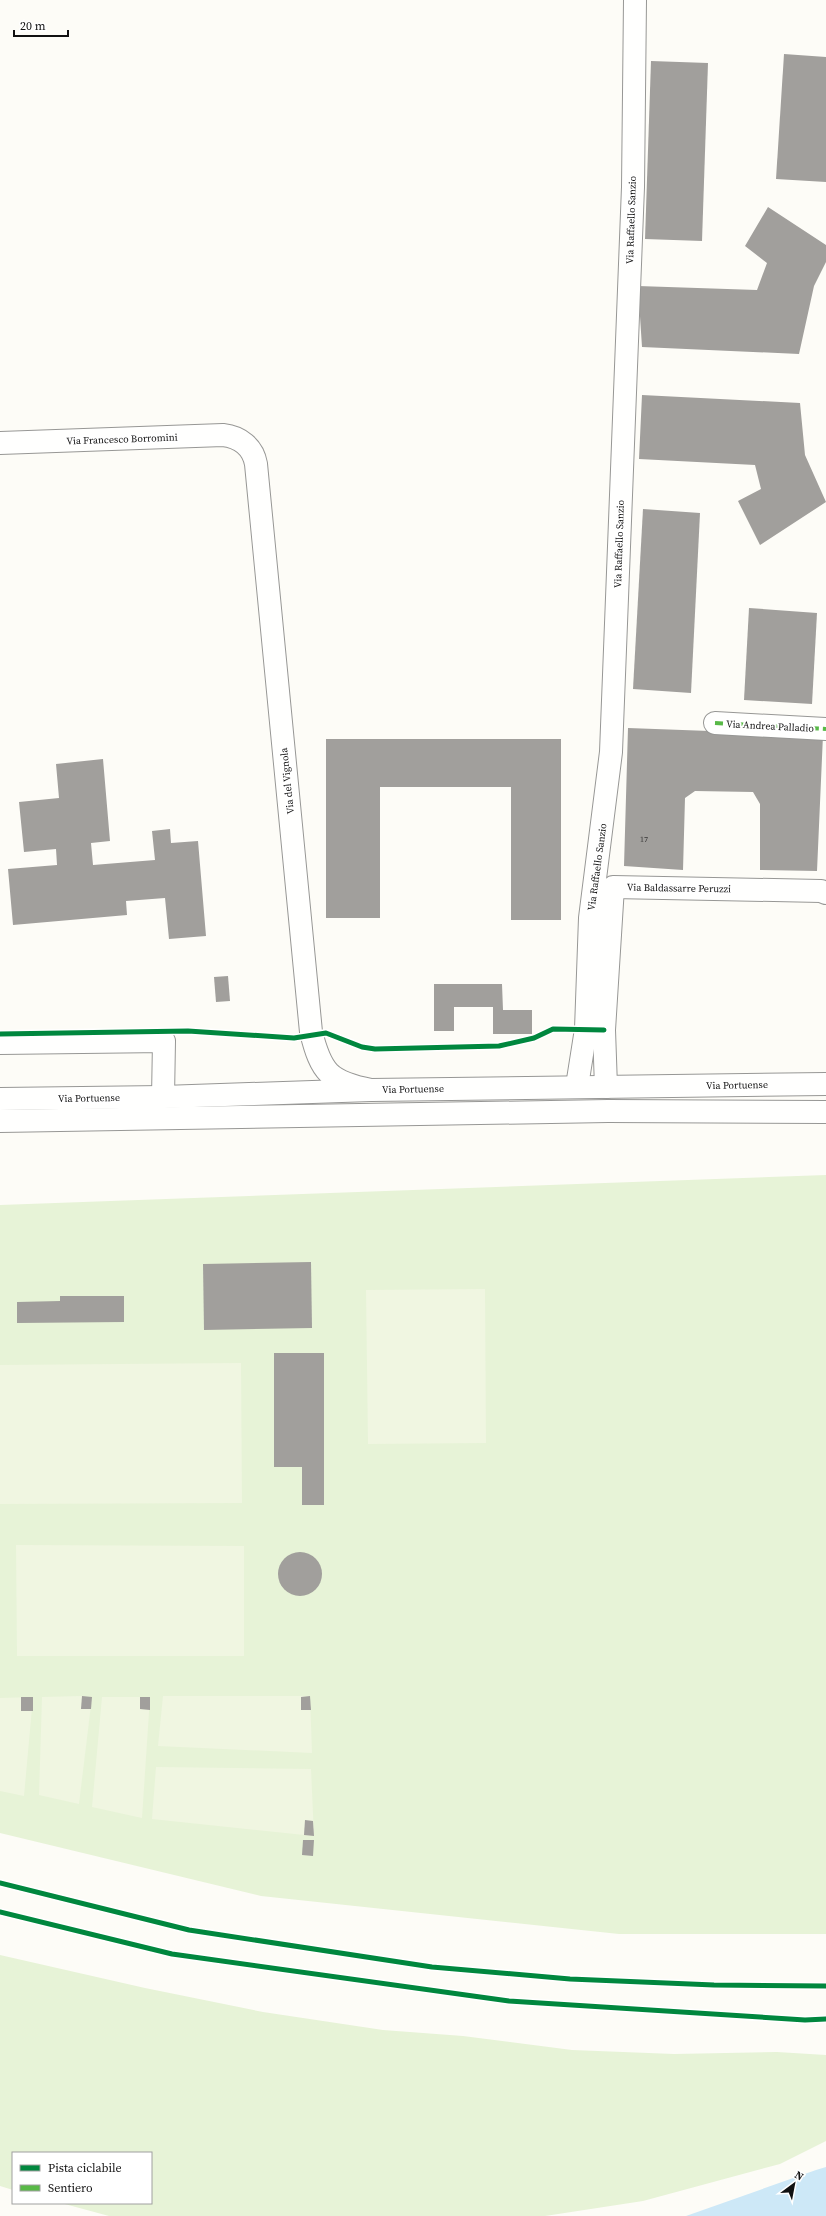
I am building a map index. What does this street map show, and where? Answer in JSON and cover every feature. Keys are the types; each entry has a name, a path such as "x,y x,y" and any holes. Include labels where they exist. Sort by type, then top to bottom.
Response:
{"street":[{"name":"Via Raffaello Sanzio","path":"577,1086 586,1029 590,918 611,752 633,187 635,0"},
{"name":"Via Francesco Borromini","path":"0,443 223,435 243,442"},
{"name":"Via del Vignola","path":"243,442 252,452 256,464 312,1032 320,1060 329,1073 348,1086 371,1090"},
{"name":"Via Andrea Palladio","path":"715,723 826,729"},
{"name":"Via Baldassarre Peruzzi","path":"606,1087 604,1030 613,887 821,891 826,893"},
{"path":"0,1043 164,1041 163,1097"},
{"name":"Via Portuense","path":"0,1098 163,1097 371,1090 577,1086 606,1087 826,1084"},
{"path":"0,1121 608,1111 826,1112"}],"green space":[{"path":"826,1175 826,1934 619,1934 261,1896 0,1833 0,1205"},
{"path":"485,1289 486,1443 368,1444 366,1290"},
{"path":"241,1363 242,1503 0,1504 0,1365"},
{"path":"16,1545 244,1546 244,1656 17,1656"},
{"path":"163,1696 310,1696 312,1753 158,1746"},
{"path":"33,1697 24,1796 0,1791 0,1698"},
{"path":"42,1697 92,1697 79,1804 39,1795"},
{"path":"102,1697 150,1697 142,1818 92,1807"},
{"path":"156,1767 311,1769 314,1836 152,1819"},
{"path":"0,1955 145,1988 263,2012 383,2030 463,2036 572,2050 674,2054 777,2052 826,2055 826,2141 780,2164 643,2201 545,2216 109,2216 65,2204 152,2204 152,2152 12,2152 12,2190 0,2186"}],"water":[{"path":"826,2167 826,2216 686,2216 816,2170"}],"building":[{"path":"784,54 826,57 826,182 776,179"},
{"path":"651,61 708,63 702,241 645,239"},
{"path":"768,207 826,245 826,262 814,286 799,354 642,347 638,286 757,290 767,263 745,246"},
{"path":"642,395 800,403 805,455 826,502 760,545 738,501 761,489 755,465 639,459"},
{"path":"643,509 700,513 691,693 633,689"},
{"path":"749,608 817,613 812,704 744,700"},
{"path":"628,728 823,735 817,871 760,870 760,804 753,792 695,791 685,798 683,870 624,866"},
{"path":"326,739 561,739 561,920 511,920 511,787 380,787 380,918 326,918"},
{"path":"103,759 110,841 91,843 93,865 155,860 152,831 170,829 171,843 198,841 206,936 169,939 165,898 126,901 127,915 13,925 8,869 57,865 56,849 24,852 19,802 59,798 56,764"},
{"path":"228,976 230,1001 216,1002 214,977"},
{"path":"434,984 502,984 503,1010 532,1010 532,1034 493,1034 493,1007 454,1007 454,1031 434,1031"},
{"path":"311,1262 312,1328 204,1330 203,1264"},
{"path":"60,1296 124,1296 124,1322 17,1323 17,1302 60,1301"},
{"path":"274,1353 324,1353 324,1505 302,1505 302,1467 274,1467"},
{"path":"296,1552 304,1552 309,1553 316,1558 321,1565 321,1583 316,1590 309,1595 296,1596 288,1593 281,1586 278,1578 278,1570 281,1562 288,1555"},
{"path":"82,1696 92,1697 91,1709 81,1709"},
{"path":"310,1696 311,1710 301,1710 301,1697"},
{"path":"21,1697 33,1697 33,1711 21,1711"},
{"path":"140,1697 150,1697 150,1710 140,1709"},
{"path":"305,1820 313,1821 314,1836 304,1835"},
{"path":"303,1840 314,1840 313,1856 302,1855"}],"marked path":[{"path":"715,723 826,729"}],"cycle path":[{"path":"0,1034 188,1031 294,1038 326,1033 362,1047 375,1049 499,1046 534,1038 553,1029 604,1030"},
{"path":"0,1883 189,1930 432,1967 570,1979 714,1985 826,1986"},
{"path":"0,1912 172,1954 509,2001 805,2020 826,2019"}]}
